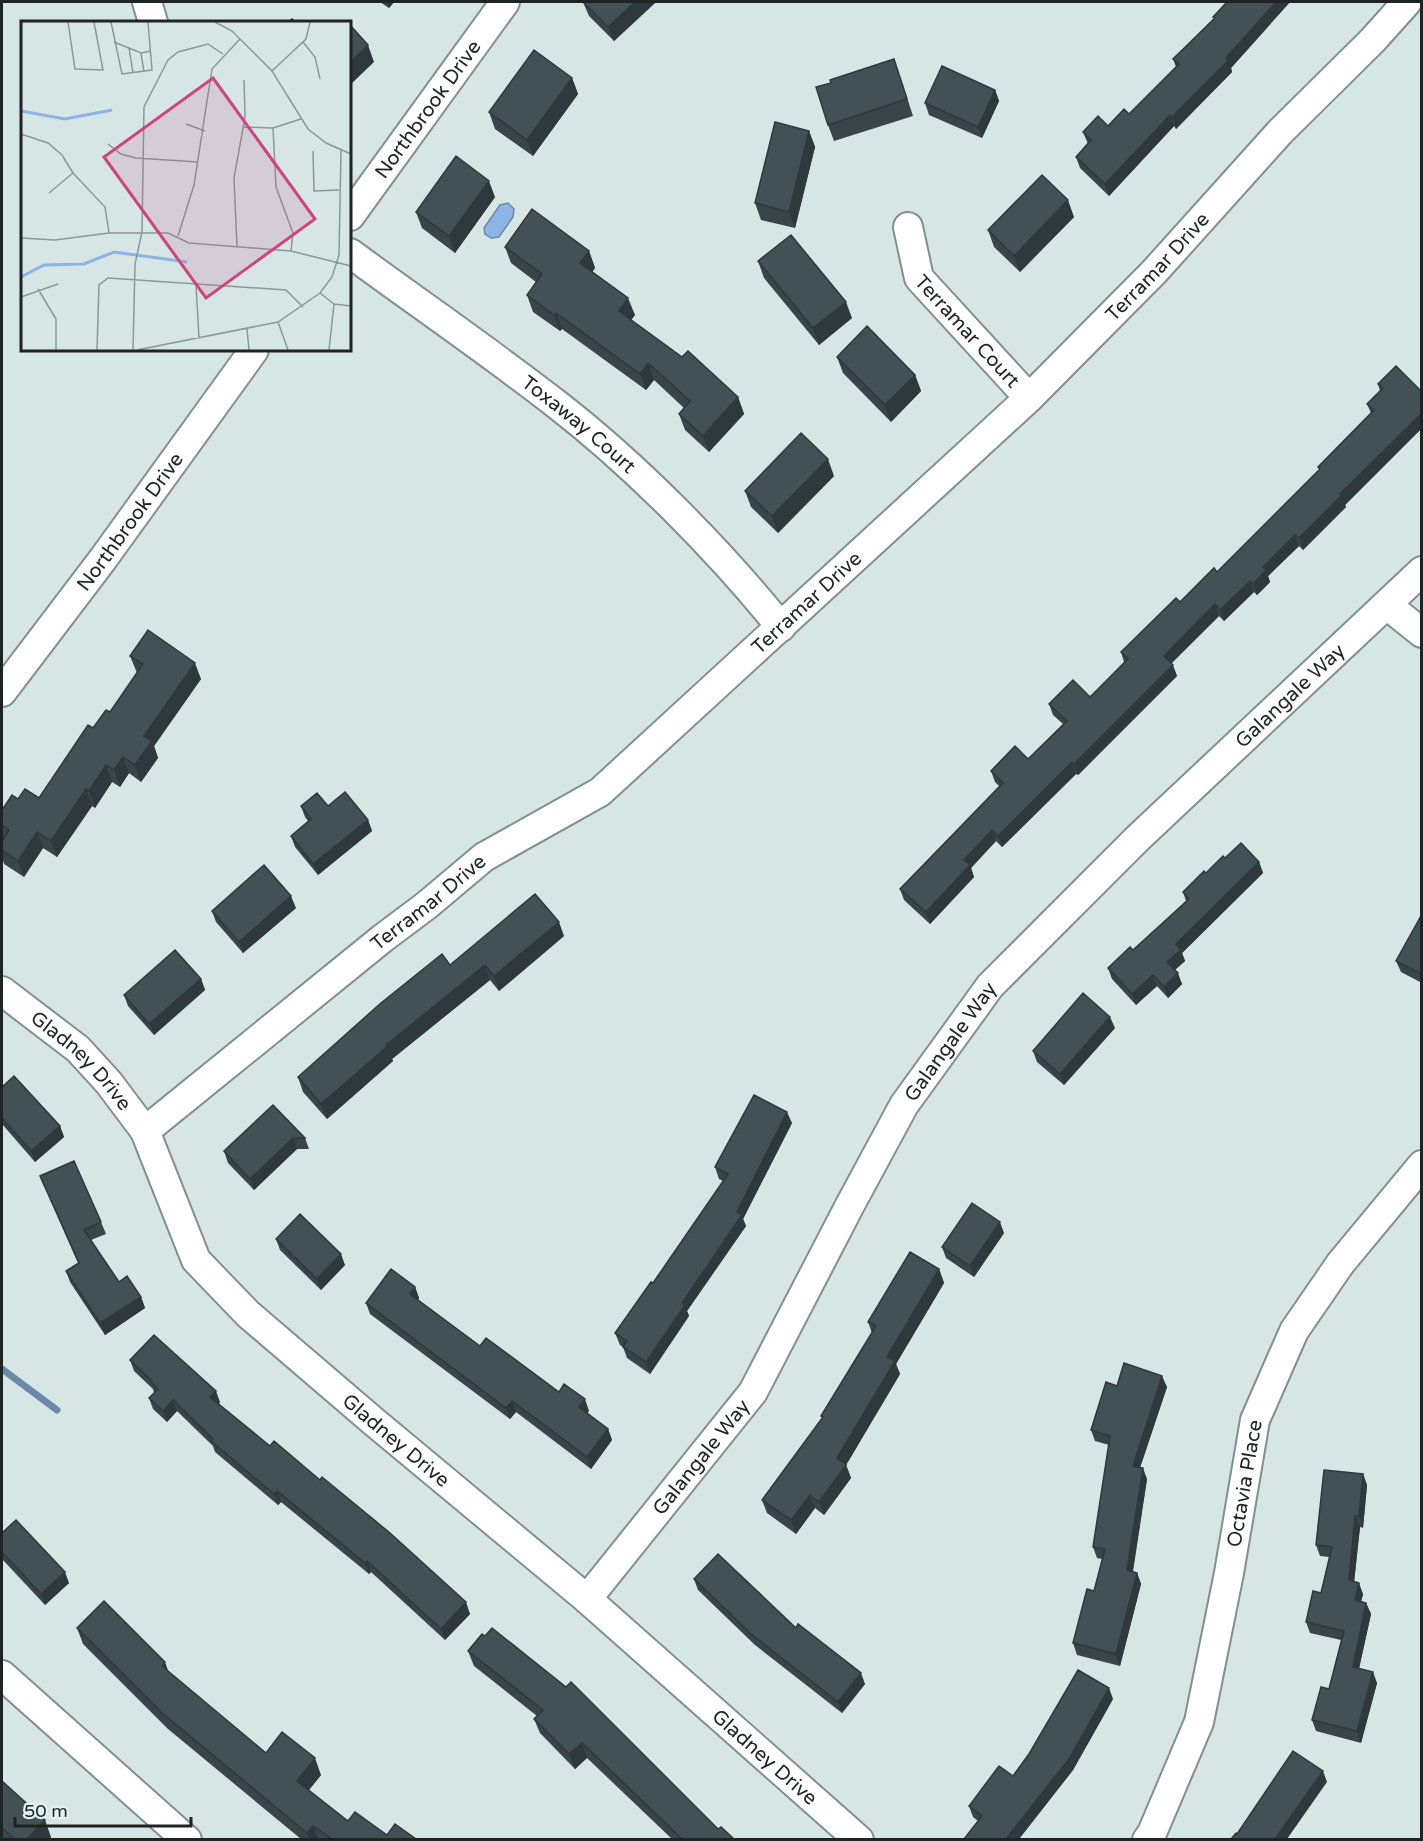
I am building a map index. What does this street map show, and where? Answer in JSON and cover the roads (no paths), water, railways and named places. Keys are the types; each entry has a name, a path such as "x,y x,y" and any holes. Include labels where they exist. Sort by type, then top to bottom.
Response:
{"street":[{"path":"147,2 153,21"},
{"name":"Northbrook Drive","path":"351,215 505,2"},
{"name":"Terramar Drive","path":"145,1131 484,857 600,792 1029,398 1154,272 1280,132 1373,40 1407,2"},
{"name":"Terramar Court","path":"908,227 919,278 1029,398"},
{"name":"Toxaway Court","path":"351,254 555,403 596,436 660,496 745,582 781,627"},
{"name":"Northbrook Drive","path":"2,692 103,559 253,351"},
{"name":"Galangale Way","path":"587,1599 753,1392 904,1105 990,987 1138,838 1422,571"},
{"path":"1386,605 1422,633"},
{"name":"Gladney Drive","path":"2,991 78,1049 109,1083 145,1131 195,1260 249,1314 373,1421 587,1599 859,1839"},
{"name":"Octavia Place","path":"1147,1839 1152,1833 1199,1722 1255,1420 1294,1330 1340,1264 1422,1165"},
{"path":"2,1675 188,1839"}],"water":[{"path":"508,203 514,209 513,217 499,237 491,238 485,234 484,228 500,205"}],"waterway":[{"path":"2,1369 57,1410"}]}
